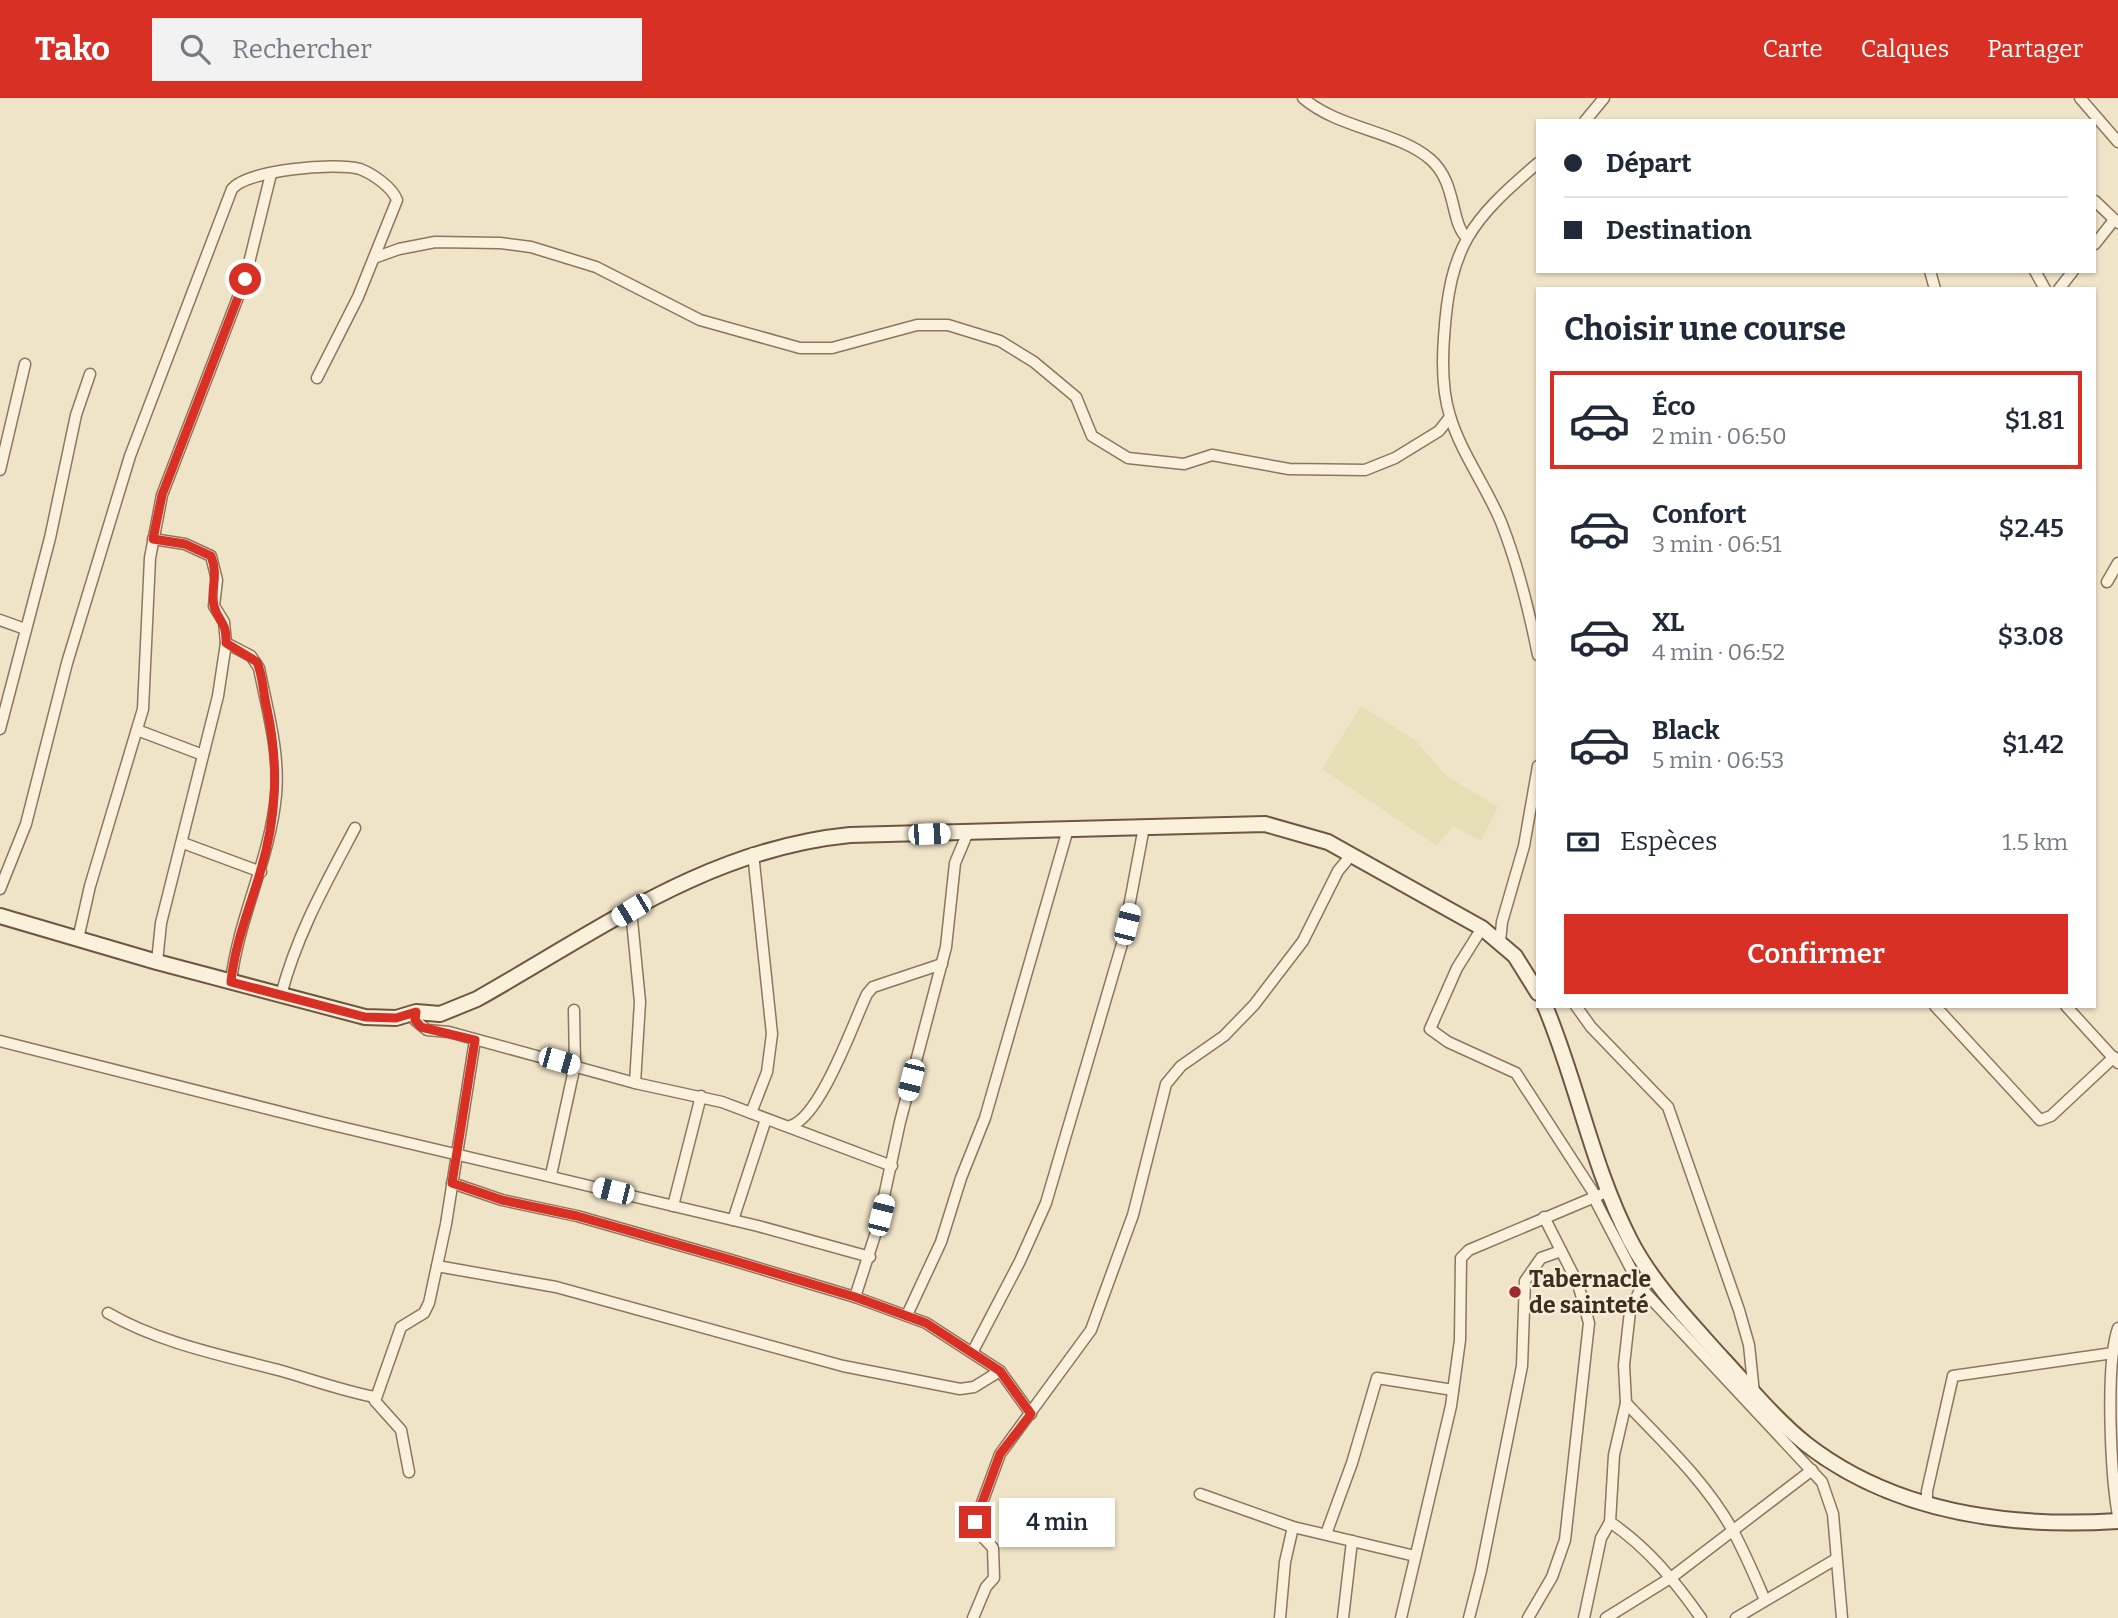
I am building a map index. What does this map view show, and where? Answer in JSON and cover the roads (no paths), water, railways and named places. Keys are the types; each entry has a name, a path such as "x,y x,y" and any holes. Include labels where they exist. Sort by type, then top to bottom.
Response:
{"main road":[{"path":"0,916 157,962 365,1017 396,1018 416,1012 440,1014 477,999 699,874 753,853 796,842 850,835 1265,824 1309,834 1352,854 1482,928 1533,974"},
{"path":"1546,1008 1599,1194 1646,1267 1728,1374 1754,1393 1804,1442 1826,1458 1879,1488 1927,1505 1964,1514 2021,1522 2073,1524 2118,1518"}],"street":[{"path":"1303,98 1345,122 1429,158 1448,184 1459,227 1466,237"},
{"path":"1587,119 1604,98"},
{"path":"2080,98 2118,142"},
{"path":"1536,165 1510,188 1466,237 1450,276 1444,392 1457,434 1500,520 1511,551 1536,647"},
{"path":"0,889 26,824 64,674 130,456 232,189 242,180 271,174 351,168 361,170 387,186 397,200 374,258 317,378"},
{"path":"78,939 90,887 137,730 145,694 148,639 145,622 153,539 162,495 245,279 271,174"},
{"path":"2096,202 2116,221 2096,243"},
{"path":"374,258 400,249 435,242 500,243 531,247 586,263 699,320 800,348 832,348 917,325 948,325 1000,341 1034,362 1076,397 1092,436 1128,458 1184,464 1205,456 1219,456 1289,468 1365,470 1395,457 1439,431 1450,417"},
{"path":"2061,287 2071,273"},
{"path":"0,471 24,364"},
{"path":"0,729 76,415 90,374"},
{"path":"1439,431 1457,434"},
{"path":"153,539 185,544 211,556 217,580 214,606 224,622 226,643 218,696 161,923 157,962"},
{"path":"2107,582 2118,563"},
{"path":"0,620 25,629"},
{"path":"226,643 257,662 272,733 276,792 261,872 235,948 231,982"},
{"path":"137,730 203,755"},
{"path":"1500,942 1502,922 1524,846 1536,777"},
{"path":"973,1351 1020,1261 1046,1203 1122,944 1144,827"},
{"path":"281,995 291,959 313,904 355,828"},
{"path":"907,1315 941,1242 961,1178 985,1118 1068,829"},
{"path":"855,1297 870,1257 942,964 955,863 968,832"},
{"path":"183,843 261,872"},
{"path":"751,1114 767,1072 772,1034 753,853"},
{"path":"973,1618 995,1574 993,1548 976,1528 977,1511 1000,1454 1091,1330 1133,1215 1166,1084 1181,1066 1224,1036 1254,1005 1310,930 1338,871 1352,854"},
{"path":"631,910 640,1002 635,1083"},
{"path":"1482,928 1457,968 1430,1028 1448,1042 1516,1073 1599,1194 1641,1288 1728,1374 1812,1470 1829,1496 1842,1618"},
{"path":"790,1126 803,1118 827,1082 845,1047 862,1003 873,987 942,964"},
{"path":"1577,1008 1591,1027 1668,1107 1727,1271 1749,1345 1754,1393"},
{"path":"1937,1008 2040,1120 2051,1116 2116,1060 2068,1008"},
{"path":"551,1175 575,1065 574,1010"},
{"path":"416,1012 415,1020 421,1027 575,1065 635,1083 701,1096 790,1126 892,1166"},
{"path":"409,1472 401,1430 377,1406 375,1397 401,1326 419,1317 426,1308 437,1266 475,1040"},
{"path":"0,1041 733,1220 870,1257"},
{"path":"673,1206 701,1096"},
{"path":"733,1220 766,1119"},
{"path":"452,1183 502,1200 603,1223 855,1297 907,1315 973,1351 1000,1371 1031,1414"},
{"path":"1401,1618 1453,1390 1462,1306 1461,1258 1469,1250 1599,1194"},
{"path":"1528,1618 1552,1577 1565,1540 1587,1345 1587,1310 1544,1217"},
{"path":"1469,1618 1482,1572 1522,1366 1525,1282 1541,1258 1561,1251"},
{"path":"437,1266 556,1287 844,1366 960,1389 974,1387 1000,1371"},
{"path":"1584,1618 1601,1538 1610,1522 1614,1455 1626,1403 1624,1365 1630,1311 1641,1288"},
{"path":"108,1313 132,1325 188,1344 345,1391 375,1397"},
{"path":"2118,1328 2113,1353 2114,1492 2118,1518"},
{"path":"1927,1505 1927,1491 1953,1376 2113,1353"},
{"path":"1326,1534 1352,1463 1367,1403 1377,1378 1453,1390"},
{"path":"1626,1403 1695,1478 1733,1530 1765,1600"},
{"path":"1606,1618 1672,1577 1812,1470"},
{"path":"1200,1494 1293,1527 1415,1556"},
{"path":"1610,1522 1626,1533 1672,1577 1701,1618"},
{"path":"1280,1618 1285,1562 1293,1527"},
{"path":"1343,1618 1352,1541"},
{"path":"1736,1618 1836,1559"}],"place":[{"name":"Tabernacle de sainteté","path":"1515,1292"}]}
